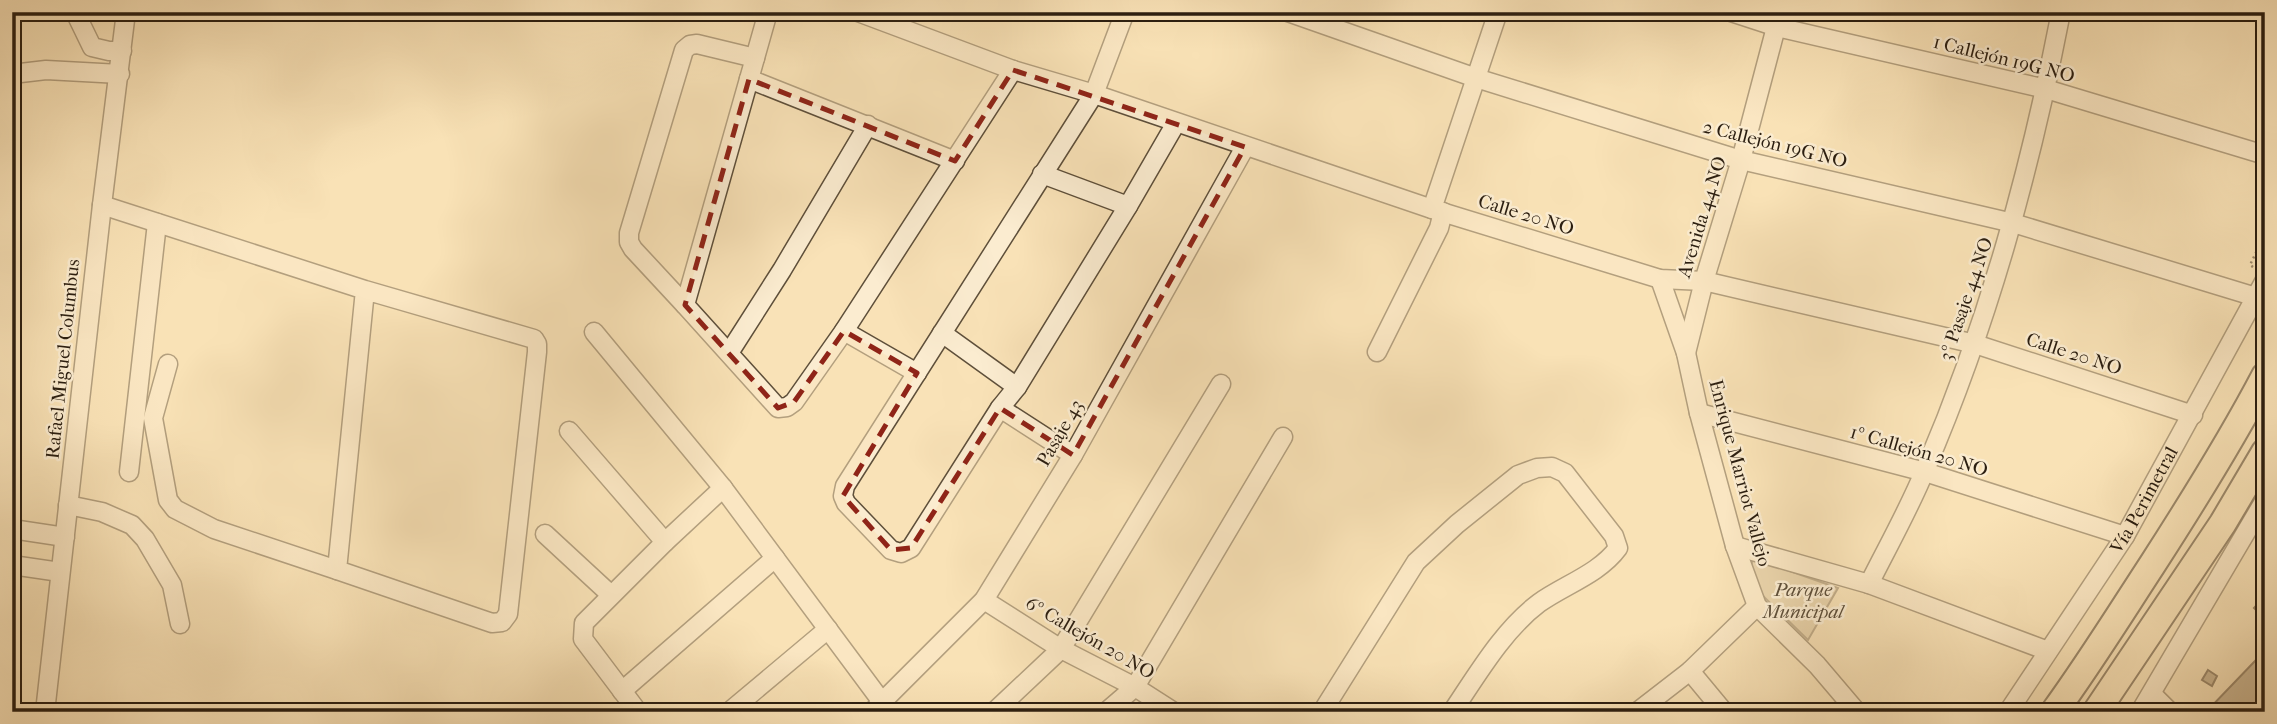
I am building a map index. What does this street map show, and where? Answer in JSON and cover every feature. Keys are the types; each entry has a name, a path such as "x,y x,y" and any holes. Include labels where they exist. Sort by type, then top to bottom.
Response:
{"highway":[{"name":"Vía Perimetral","path":"2054,712 2188,509 2246,414 2265,376"},
{"path":"2096,712 2223,523 2265,452"}],"street":[{"path":"75,12 92,47 122,51"},
{"name":"Rafael Miguel Columbus","path":"45,712 126,12"},
{"path":"685,305 768,12"},
{"name":"Calle 20 NO","path":"858,12 1013,70 1094,94 1438,211 1660,279 1704,281 1975,344 2193,415"},
{"path":"1125,12 1094,94 845,486 842,496 846,503 891,550 901,553 911,548 1000,408 1017,387 1176,123"},
{"name":"2 Callejón 19G NO","path":"1288,12 1476,78 1741,160 2014,223 2256,297"},
{"path":"1377,352 1439,228 1438,211 1498,12"},
{"name":"1 Callejón 19G NO","path":"1731,12 1778,20 2046,89 2265,155"},
{"name":"3º Pasaje 44 NO","path":"1869,584 1925,472 1975,344 2014,223 2046,89 2061,12"},
{"name":"Avenida 44 NO","path":"1686,353 1778,20"},
{"path":"755,58 697,44 684,50 629,233 629,242 778,408 787,407 794,402 844,331 1013,70"},
{"path":"12,74 46,70 120,74"},
{"path":"748,79 955,160"},
{"path":"729,353 868,125"},
{"name":"Pasaje 43","path":"877,707 985,600 1073,455 1245,147"},
{"path":"1042,174 1128,206"},
{"path":"102,205 365,290 534,340 537,352 508,614 502,622 492,623 214,529 175,509 167,500 153,418 168,364"},
{"path":"130,472 157,223"},
{"name":"Enrique Marriot Vallejo","path":"1660,279 1686,353 1699,414 1735,546 1757,606"},
{"name":"Vía Perimetral","path":"2008,712 2125,536 2265,280"},
{"path":"337,570 365,290"},
{"path":"844,331 917,373"},
{"path":"594,332 723,488 828,629 877,707"},
{"path":"942,333 1017,387"},
{"path":"994,712 1061,649 1221,384"},
{"path":"1000,408 1073,455"},
{"name":"1º Callejón 20 NO","path":"1699,414 1925,472 2125,536"},
{"path":"569,431 665,542"},
{"path":"1106,712 1135,687 1283,437"},
{"path":"1322,712 1416,562 1457,524 1518,475 1537,468 1552,467 1565,473 1614,536 1618,548 1611,557 1521,618 1452,712"},
{"path":"638,712 583,639 583,623 723,488"},
{"path":"2140,712 2260,522 2265,500"},
{"path":"68,505 102,512 132,525 145,539 172,585 180,624"},
{"path":"12,529 65,537"},
{"path":"545,534 611,595"},
{"path":"1735,546 1869,584 2048,651"},
{"path":"622,691 775,558"},
{"path":"12,565 60,572"},
{"name":"6º Callejón 20 NO","path":"985,600 1061,649 1135,687 1174,712"},
{"path":"1637,712 1690,671 1757,606 1817,665 1857,712"},
{"path":"729,712 828,629"},
{"path":"1690,671 1724,712"},
{"path":"2152,694 2170,712"}],"path":[{"path":"2265,234 2250,265 2255,268 2265,248"}],"highlighted area":[{"path":"1013,70 1245,147 1073,455 1000,408 911,548 891,550 843,496 917,373 844,331 794,402 778,408 685,305 749,79 955,161"}],"green space":[{"name":"Parque Municipal","path":"1753,558 1838,588 1808,640 1757,590 1749,574"}],"building":[{"path":"2265,596 2265,619 2254,608"},
{"path":"2256,660 2265,668 2265,712 2206,712"},
{"path":"2208,670 2217,676 2212,686 2202,680"}]}
